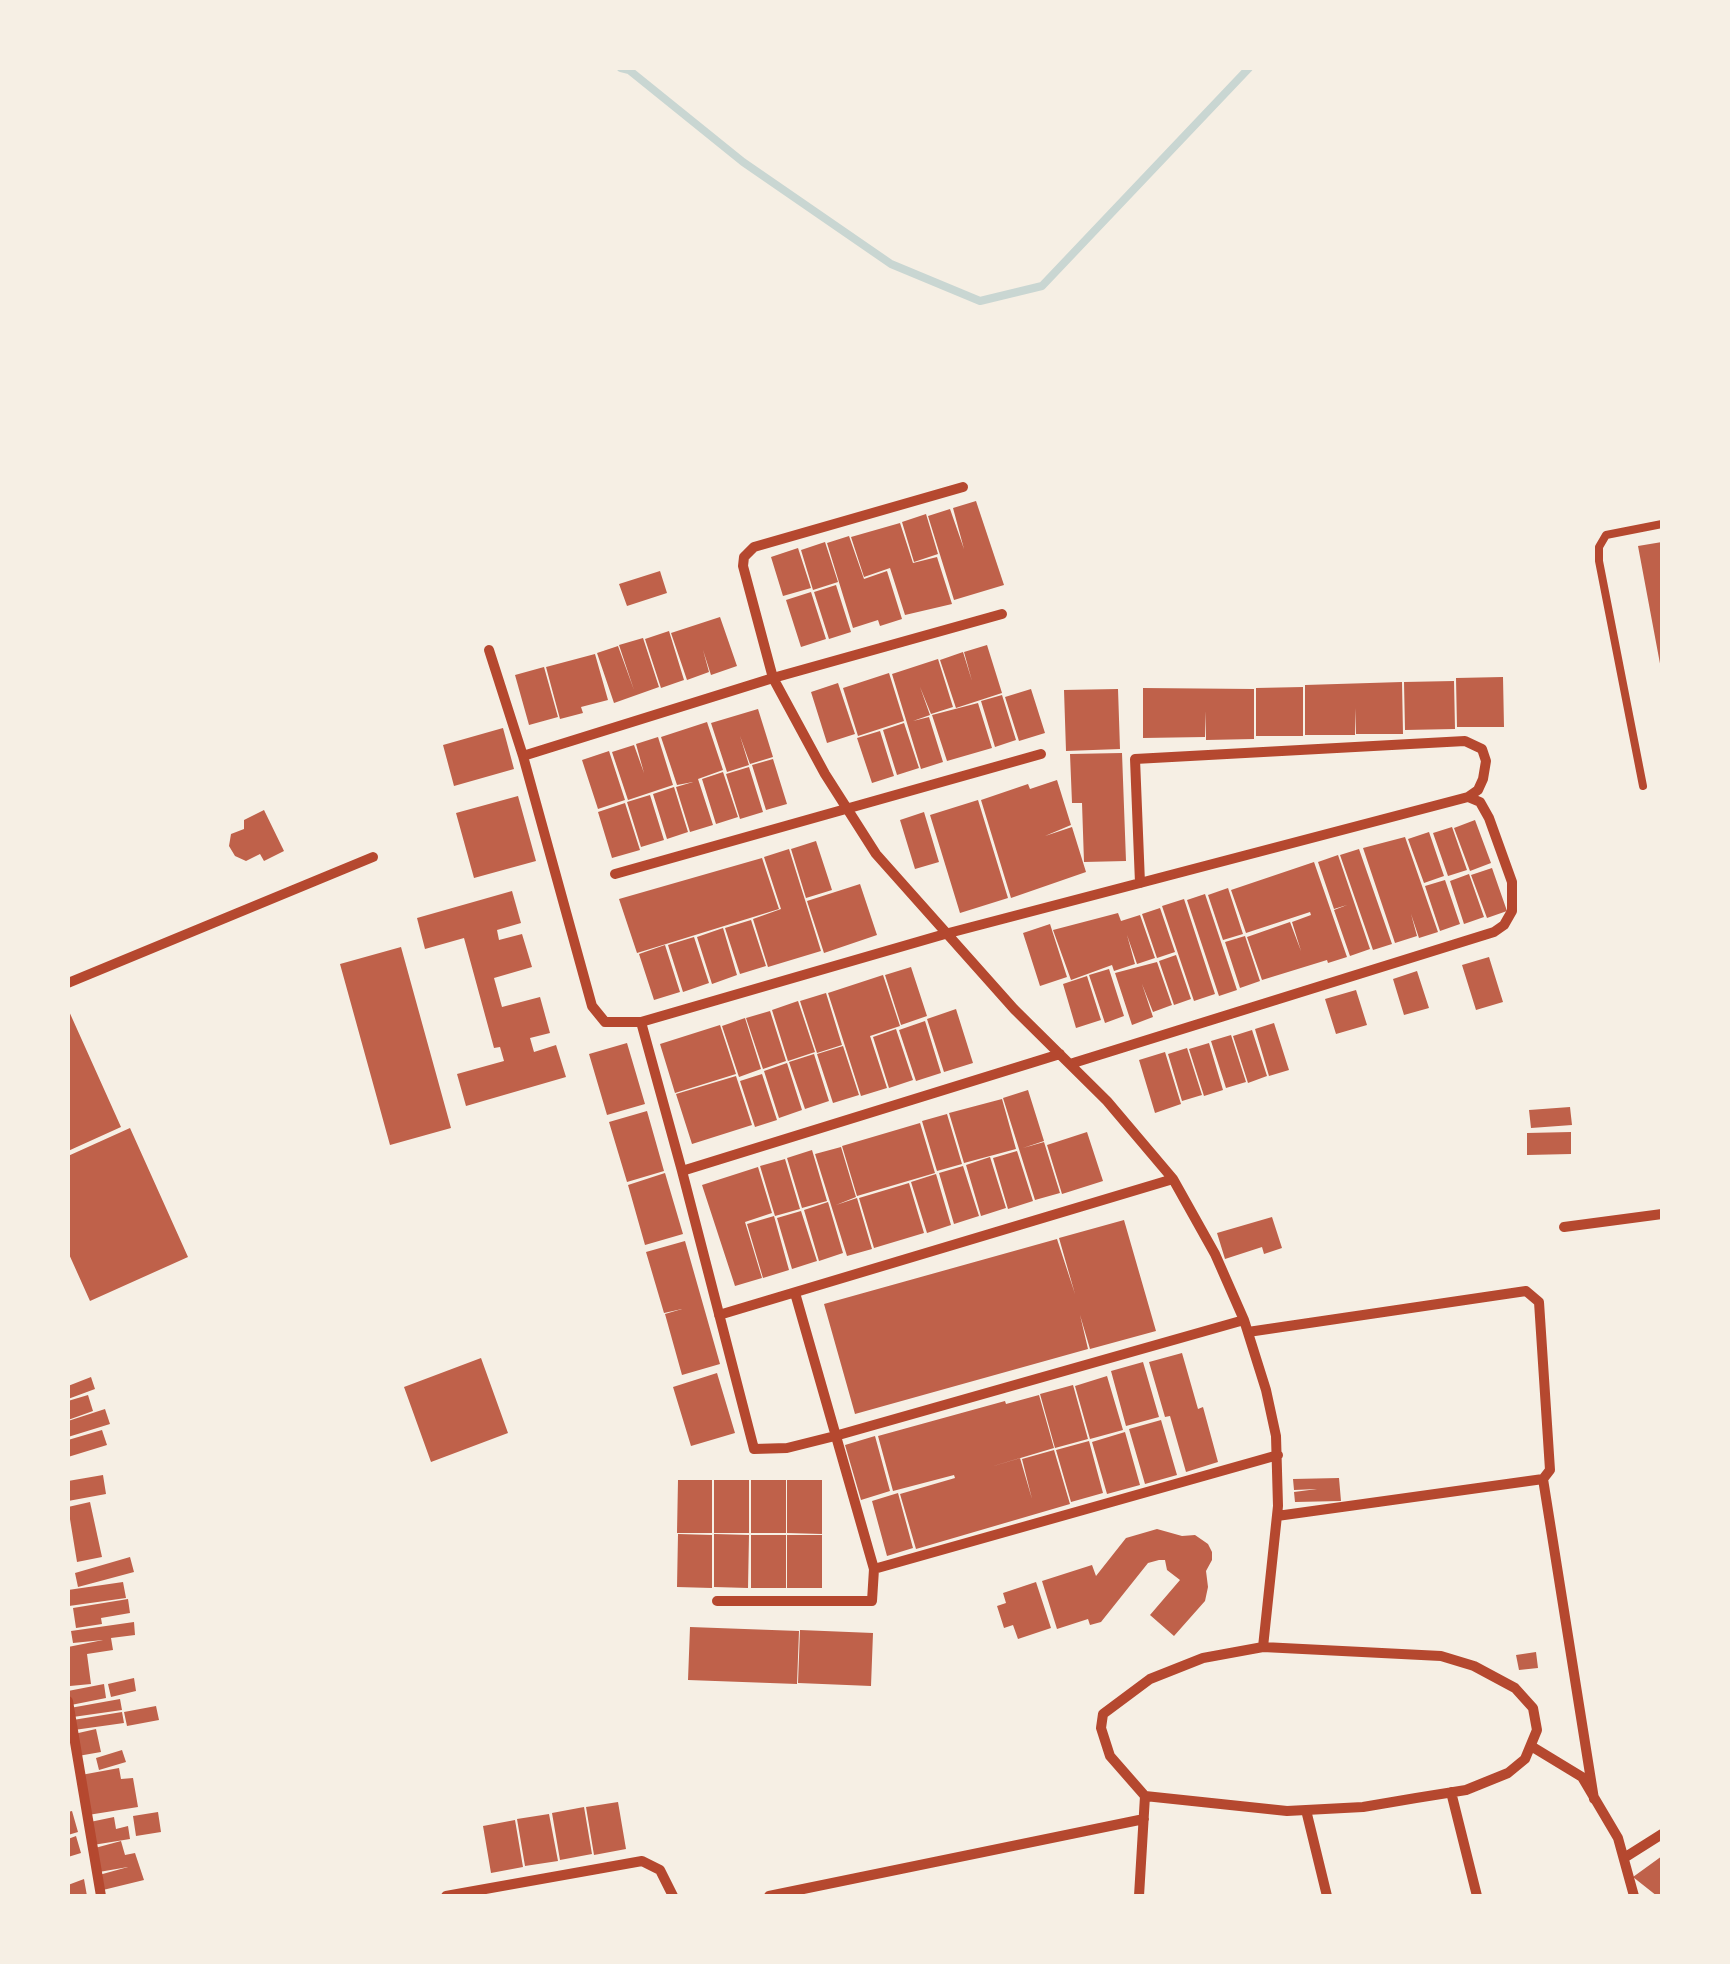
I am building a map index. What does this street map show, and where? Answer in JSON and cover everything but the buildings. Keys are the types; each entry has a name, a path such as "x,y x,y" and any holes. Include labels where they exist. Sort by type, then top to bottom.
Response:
{"street":[{"path":"963,487 749,550 744,566 773,678 824,774 876,854 945,934 1107,1100 1173,1180 1215,1254 1246,1326 1266,1390 1278,1455 1277,1516 1263,1647"},
{"path":"522,756 773,678 1002,614"},
{"path":"489,650 592,1006 605,1022 641,1022 945,934 1468,798 1478,790 1486,761 1482,748 1465,741 1135,759 1140,883"},
{"path":"616,874 1042,754"},
{"path":"1070,1064 1494,932 1504,925 1512,911 1512,882 1489,818 1480,802 1468,798"},
{"path":"68,984 373,856"},
{"path":"641,1022 754,1449 787,1448 836,1436 1246,1326 1532,1293 1539,1302 1550,1470 1543,1479 1277,1516"},
{"path":"682,1170 1060,1054"},
{"path":"719,1315 1173,1180"},
{"path":"1564,1226 1662,1214"},
{"path":"716,1601 872,1601 874,1569 795,1292"},
{"path":"874,1569 1278,1455"},
{"path":"1543,1479 1594,1799"},
{"path":"1139,1896 1145,1796 1110,1756 1101,1728 1103,1714 1150,1679 1203,1658 1263,1647 1441,1656 1474,1666 1515,1688 1532,1708 1538,1730 1525,1759 1508,1773 1451,1792 1363,1807 1244,1808 1145,1796"},
{"path":"68,1701 101,1896"},
{"path":"1531,1746 1582,1777 1618,1838 1634,1896"},
{"path":"1451,1792 1477,1896"},
{"path":"1306,1810 1327,1896"},
{"path":"769,1896 1144,1819"},
{"path":"1624,1858 1662,1834"},
{"path":"446,1896 642,1862 660,1870 673,1896"}],"lane":[{"path":"1643,786 1599,547 1606,536 1662,524"}],"waterway":[{"path":"621,68 629,70 743,162 891,264 980,301 1042,286 1249,68"}]}
